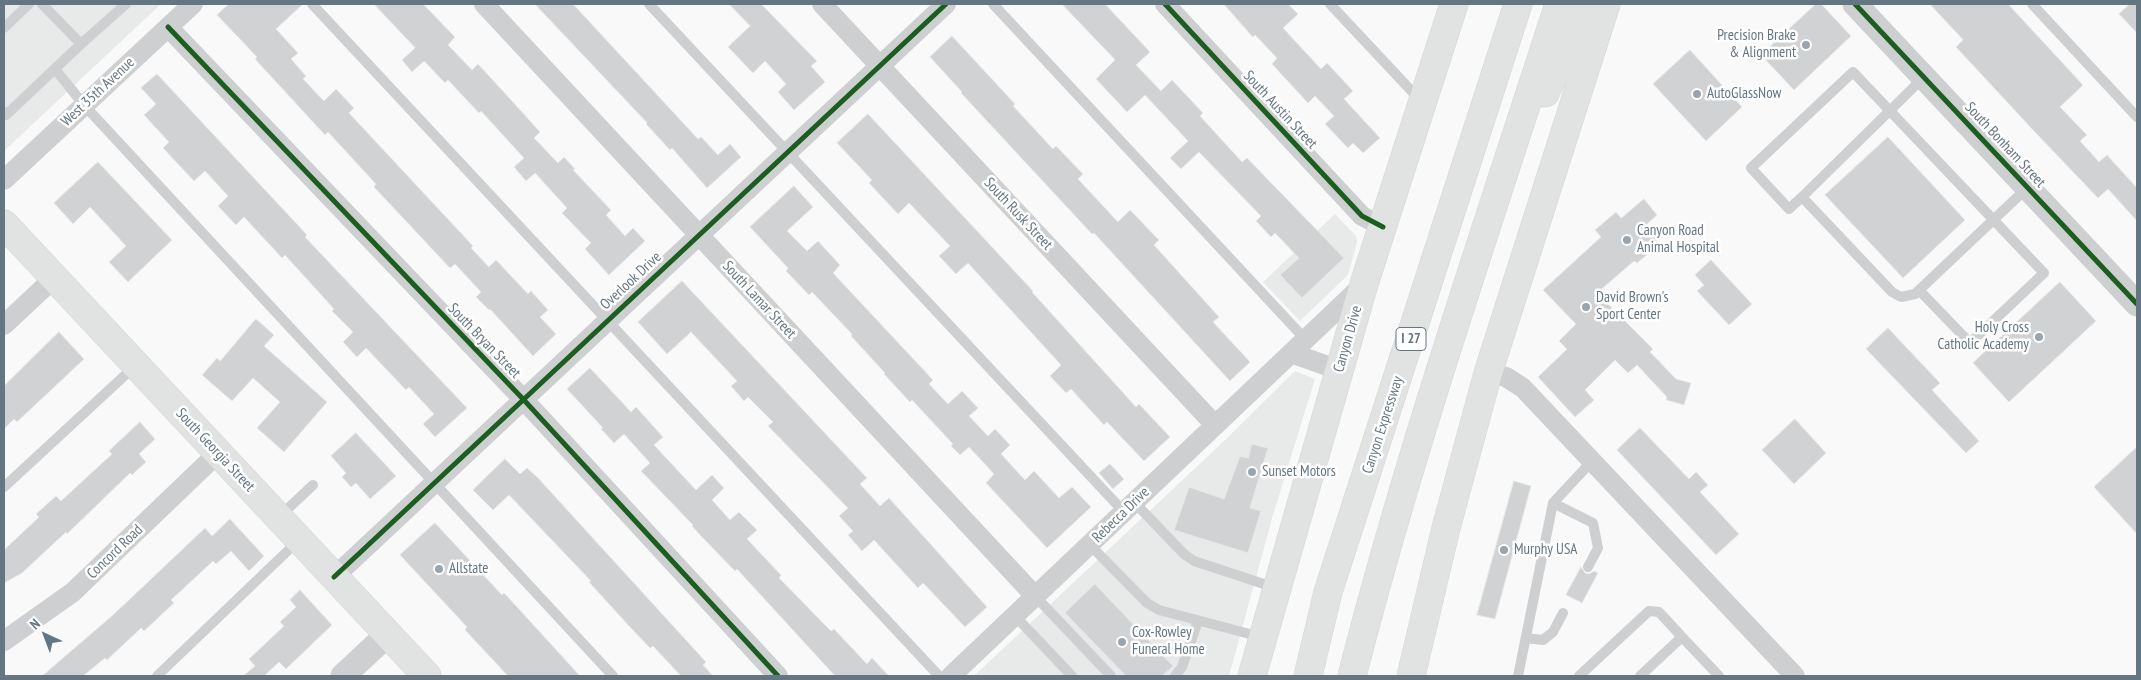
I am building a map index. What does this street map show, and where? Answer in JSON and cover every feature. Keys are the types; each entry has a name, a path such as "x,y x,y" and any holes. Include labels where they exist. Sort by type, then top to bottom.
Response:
{"main road":[{"name":"Canyon Drive","path":"1252,676 1364,284 1454,4"},
{"name":"I 27","path":"1352,676 1378,576 1427,414 1559,4"},
{"path":"1504,175 1589,4"},
{"path":"1413,676 1446,528 1488,373 1606,4"},
{"name":"Canyon Expressway","path":"1308,676 1320,623 1515,10"},
{"name":"South Georgia Street","path":"4,224 427,676"},
{"path":"1360,676 1366,621"},
{"path":"1290,676 1320,623"}],"street":[{"name":"West 35th Avenue","path":"4,180 193,4"},
{"name":"South Lamar Street","path":"484,4 1035,596"},
{"name":"South Rusk Street","path":"822,4 1215,425"},
{"name":"Overlook Drive","path":"334,577 946,4"},
{"name":"South Austin Street","path":"1165,4 1362,216 1383,227"},
{"name":"South Bonham Street","path":"1855,4 2137,304"},
{"name":"South Bryan Street","path":"168,27 523,399 778,676"},
{"path":"4,325 54,278"},
{"name":"Rebecca Drive","path":"951,676 1364,284"},
{"path":"1298,346 1339,370"},
{"path":"1488,373 1506,377 1523,388 1795,676"},
{"name":"Concord Road","path":"4,641 73,592 218,453"},
{"path":"343,676 388,634"}],"lane":[{"path":"4,28 29,4"},
{"path":"42,4 81,44"},
{"path":"4,112 6,115 126,4"},
{"path":"312,4 939,676"},
{"path":"649,4 788,152 1129,507 1194,561 1276,588"},
{"path":"993,4 1298,346"},
{"path":"1330,4 1423,103"},
{"path":"2032,4 2137,116"},
{"path":"54,69 84,105 613,676"},
{"path":"1919,290 1970,343 2044,273 1993,220 1889,110 1853,72 1751,168 1789,209 1889,110 1924,77"},
{"path":"1802,197 1892,292 1901,297 1908,297 1919,290 2028,188"},
{"path":"4,487 136,366"},
{"path":"1518,676 1553,503 1592,460"},
{"path":"278,518 312,485"},
{"path":"1553,503 1593,523 1598,548 1588,567"},
{"path":"157,676 299,540"},
{"path":"1090,545 1147,602 1159,610 1262,638"},
{"path":"1035,596 1111,676"},
{"path":"1579,676 1649,611 1659,612 1719,676"},
{"path":"1526,638 1543,640 1553,632 1563,613"},
{"path":"1015,616 1072,676"},
{"path":"1175,676 1182,667 1198,621"},
{"path":"1640,676 1682,637"}],"shaded area":[{"path":"4,4 161,4 4,151"},
{"path":"1335,214 1356,236 1357,242 1348,275 1300,321 1263,282"},
{"path":"1295,371 1315,379 1273,515 1229,676 974,676 1224,441"}],"building":[{"path":"229,4 303,4 276,29 298,53 291,59 306,76 303,79 324,101 336,89 354,108 349,113 473,246 471,248 489,267 496,260 528,294 531,291 548,310 540,317 556,334 533,356 490,309 476,297 481,292 455,264 450,268 374,187 376,184 328,132 325,135 255,59 257,57 217,15"},
{"path":"374,4 423,4 455,37 448,45 472,70 478,64 540,132 534,138 558,163 564,157 575,169 573,170 611,210 606,215 625,236 633,228 645,241 609,275 585,249 591,243 562,213 567,208 535,173 526,181 514,167 524,158 481,111 479,113 448,80 445,83 424,61 412,72 402,60 415,48"},
{"path":"535,4 573,4 698,139 701,137 718,155 730,144 741,157 707,188 672,148 670,150"},
{"path":"729,4 761,4 817,61 811,66 825,82 794,110 778,92 786,84 765,61 753,73 728,47 750,26"},
{"path":"1062,4 1105,4 1150,52 1136,65 1161,91 1172,80 1203,113 1200,116 1242,162 1247,158 1344,258 1302,298 1280,275 1299,258 1275,233 1271,237 1256,221 1261,216 1199,152 1181,169 1170,158 1188,141 1145,95 1127,112 1096,79 1115,60"},
{"path":"1224,4 1288,4 1298,14 1283,28 1321,69 1327,63 1353,91 1344,99 1380,138 1363,153 1353,143 1348,148 1325,124 1334,116 1315,96 1308,103 1272,64 1277,58 1255,35 1253,37"},
{"name":"Precision Brake & Alignment","path":"1816,4 1821,4 1851,36 1794,90 1761,55"},
{"path":"1930,4 2008,4 2083,85 2060,107 2087,135 2080,141 2099,162 2107,155 2137,188 2137,221 2108,189 2098,198 2034,131 1956,47 1963,40"},
{"path":"2130,4 2137,4 2137,33 2119,14"},
{"path":"952,36 1015,104 1013,106 1053,149 1056,146 1083,174 1078,179 1118,222 1130,210 1159,240 1154,245 1219,317 1213,322 1250,362 1230,381 1094,233 1092,234 961,93 930,57"},
{"path":"1690,50 1742,107 1706,141 1653,84"},
{"path":"157,74 307,235 305,237 467,408 435,437 423,424 434,414 409,387 406,390 366,348 357,357 343,342 353,332 332,311 334,309 285,255 282,258 244,217 236,225 218,206 228,196 205,171 194,181 163,148 169,142 144,115 156,104 141,88"},
{"path":"868,114 1033,291 1136,407 1139,404 1170,437 1144,461 1107,422 1104,425 1071,389 1066,393 1050,376 1061,365 968,263 956,274 939,256 950,246 909,203 898,214 869,183 872,180 837,143"},
{"path":"1888,137 1965,220 1903,278 1825,195"},
{"path":"98,162 172,240 128,282 109,262 126,246 90,207 73,224 54,203"},
{"path":"794,186 813,207 787,231 807,251 818,241 840,265 833,273 933,380 929,384 948,404 962,391 978,408 969,416 988,436 995,429 1010,445 1001,454 1025,480 1034,471 1059,498 1072,487 1091,507 1047,548 986,483 994,474 969,447 960,455 951,446 953,444 912,400 910,402 884,374 851,336 852,334 812,292 809,295 786,271 788,268 750,227"},
{"path":"1644,199 1657,215 1645,226 1660,244 1637,263 1634,261 1597,293 1653,349 1650,352 1676,379 1691,383 1684,405 1666,400 1667,397 1637,365 1628,373 1615,360 1585,390 1594,400 1575,417 1538,377 1567,349 1559,341 1576,324 1543,290 1601,237 1595,230 1616,212 1621,218"},
{"path":"1711,260 1752,304 1729,325 1697,291 1704,285 1695,275"},
{"path":"682,281 867,478 860,484 880,506 889,498 987,607 965,627 923,583 918,588 874,540 862,551 848,535 853,531 839,516 848,508 768,426 773,422 748,397 744,401 731,386 737,381 691,332 667,354 638,322"},
{"path":"2060,282 2096,321 2009,402 1973,363"},
{"path":"256,319 274,335 264,346 327,402 284,452 257,428 280,402 253,378 232,401 202,375 217,358 220,361"},
{"path":"1888,328 1940,383 1932,390 1979,441 1966,453 1866,349"},
{"path":"59,332 84,359 17,422 14,419 4,429 4,386"},
{"path":"590,368 631,412 636,407 663,437 654,445 696,490 712,475 724,488 712,500 730,520 739,512 757,530 747,539 781,575 779,578 831,631 834,629 867,664 872,658 889,676 835,676 737,569 735,571 641,471 650,463 624,434 614,443 601,429 603,428 567,389"},
{"path":"1795,419 1826,453 1794,484 1762,450"},
{"path":"140,422 155,439 139,454 146,462 132,475 130,473 67,534 66,532 22,573 4,583 4,550 39,517 36,514 56,496 61,501 112,454 109,451"},
{"path":"1640,428 1689,479 1696,472 1708,485 1700,492 1739,534 1716,555 1617,450"},
{"path":"356,433 396,476 370,499 356,483 351,487 342,477 346,473 331,456"},
{"path":"1252,444 1268,448 1250,508 1261,511 1248,553 1174,530 1189,487 1224,499 1240,456 1248,458"},
{"path":"2137,447 2137,534 2094,487"},
{"path":"505,459 520,474 527,468 538,478 706,662 703,665 713,676 681,676 653,646 650,648 629,626 589,582 591,581 509,495 493,510 473,490"},
{"path":"1110,464 1124,479 1113,489 1099,473"},
{"name":"Murphy USA","path":"1514,481 1531,486 1495,619 1477,615"},
{"path":"230,519 264,556 249,571 231,551 216,564 213,561 171,600 174,603 144,631 141,628 107,660 105,658 83,676 42,676 113,615 205,528 212,536"},
{"path":"435,523 502,595 504,593 580,676 508,676 465,630 467,627 400,555"},
{"path":"1581,567 1585,573 1589,574 1594,571 1598,573 1582,603 1566,595"},
{"path":"1095,584 1173,666 1162,676 1126,676 1065,613"},
{"path":"300,590 332,625 286,669 279,662 264,676 243,676 255,666 249,659 284,626 280,622 296,607 290,600"}],"cycle path":[{"path":"334,577 946,4"},
{"path":"1165,4 1362,216 1383,227"},
{"path":"1855,4 2137,304"},
{"path":"168,27 523,399 778,676"}],"place":[{"name":"Precision Brake & Alignment","path":"1806,45"},
{"name":"AutoGlassNow","path":"1697,94"},
{"name":"Canyon Road Animal Hospital","path":"1627,240"},
{"name":"David Brown's Sport Center","path":"1586,307"},
{"name":"Holy Cross Catholic Academy","path":"2039,337"},
{"name":"Sunset Motors","path":"1252,472"},
{"name":"Murphy USA","path":"1504,550"},
{"name":"Allstate","path":"439,569"},
{"name":"Cox-Rowley Funeral Home","path":"1122,642"}]}
